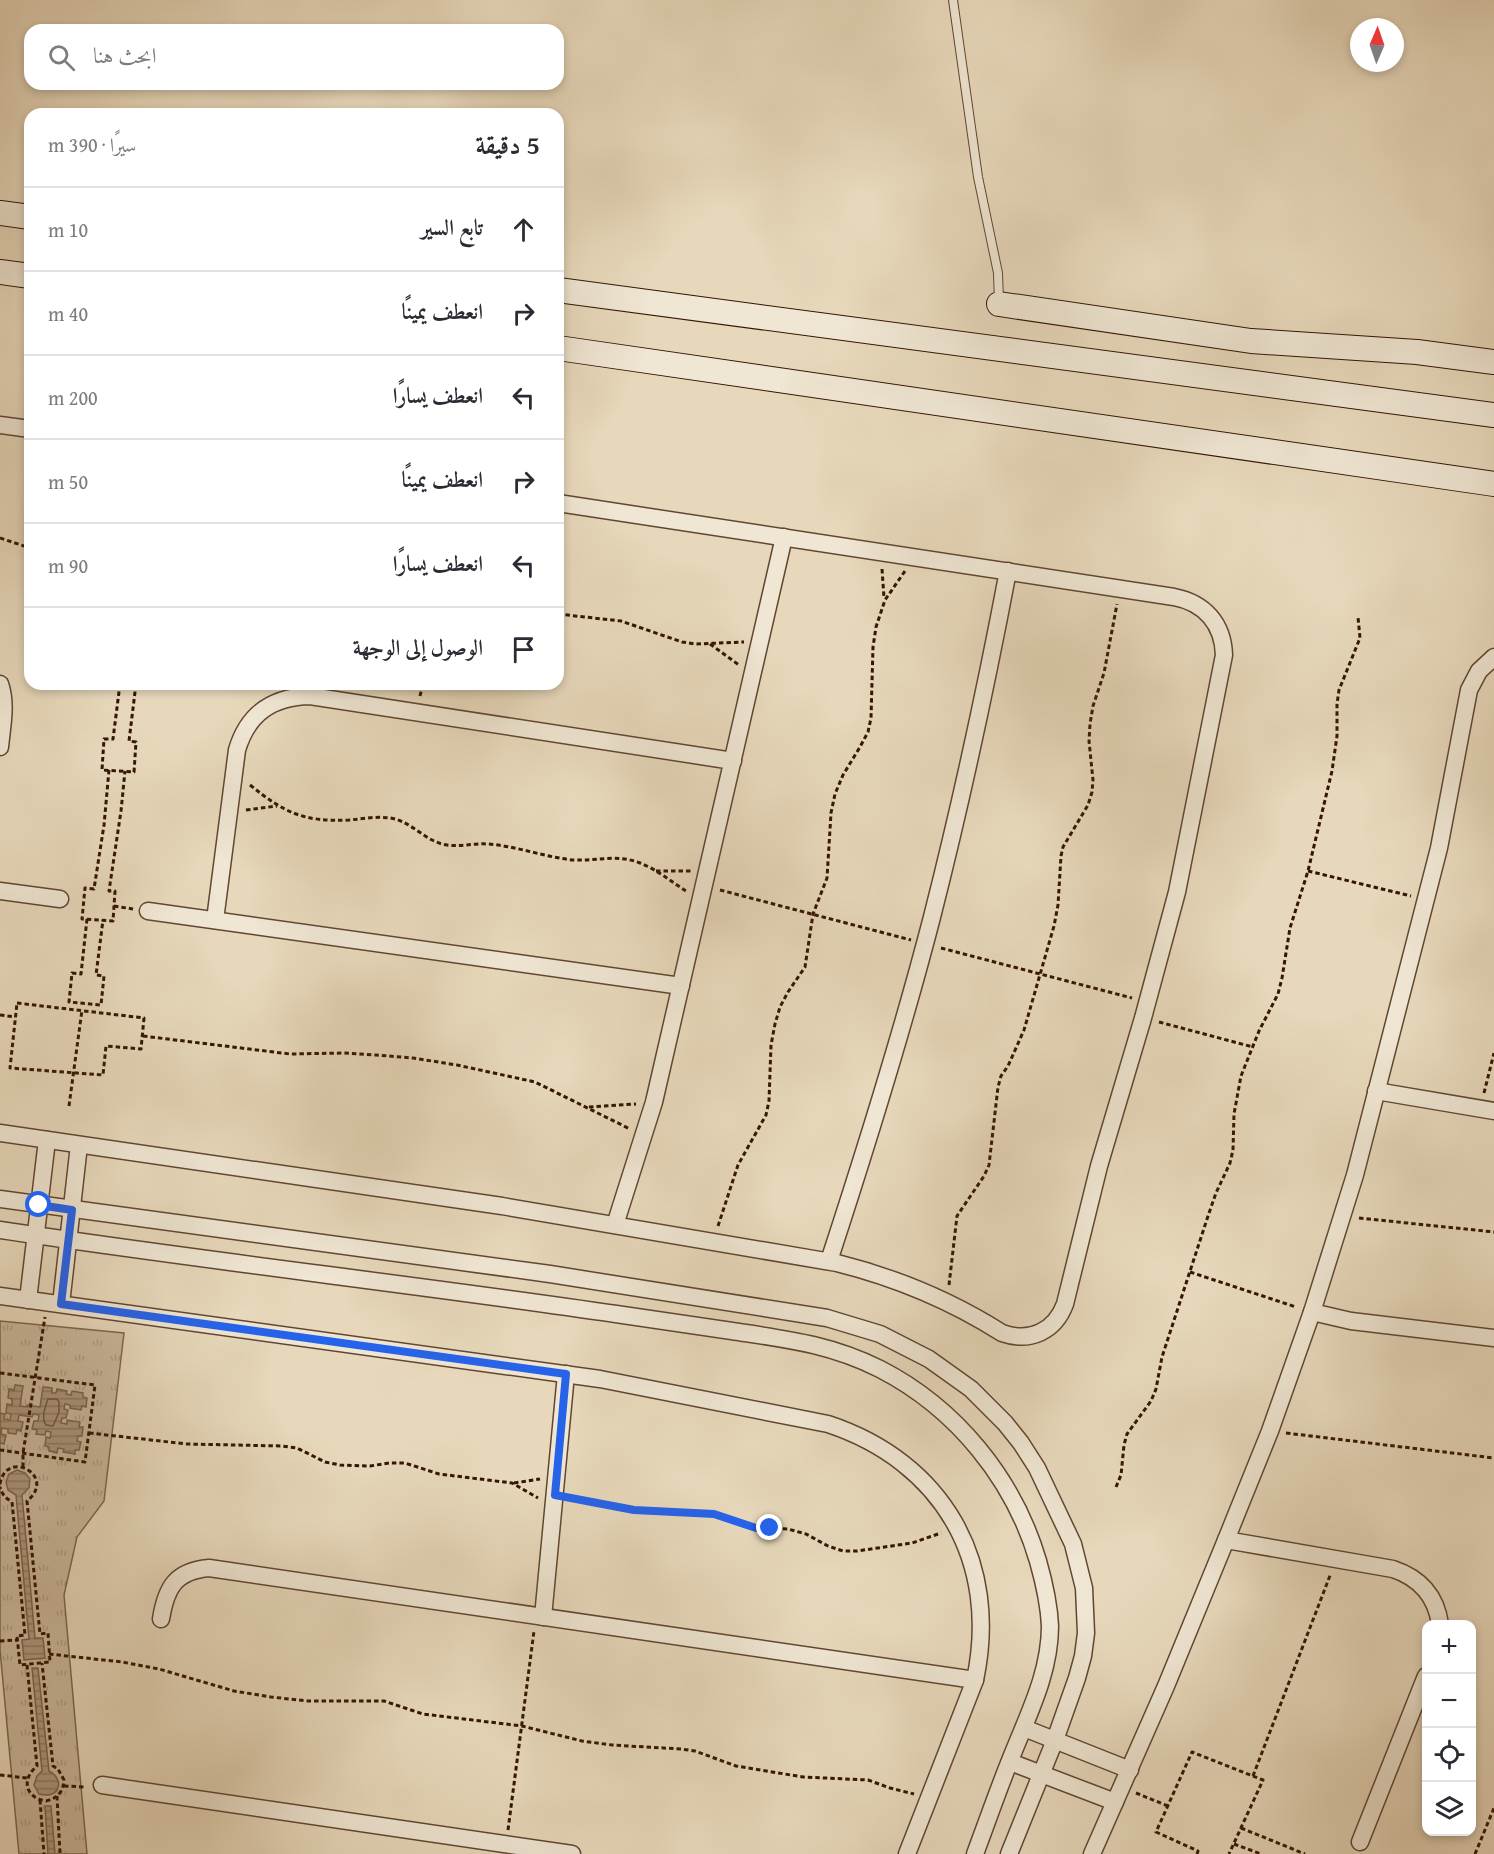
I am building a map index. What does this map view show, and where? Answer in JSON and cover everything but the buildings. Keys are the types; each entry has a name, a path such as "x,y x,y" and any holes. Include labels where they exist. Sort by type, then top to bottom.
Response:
{"main road":[{"path":"0,213 24,216"},
{"path":"0,272 24,275"},
{"path":"564,291 1494,415"},
{"path":"999,304 1251,340 1417,352 1494,362"},
{"path":"564,349 1494,484"}],"street":[{"path":"0,425 24,428"},
{"path":"0,1133 502,1206 829,1261 890,1278 948,1301 1011,1336 1036,1335 1057,1320 1065,1304 1099,1166 1177,892 1224,655 1221,634 1211,616 1195,603 1174,597 564,504"},
{"path":"615,1226 654,1102 784,537"},
{"path":"829,1261 883,1091 931,919 970,757 1008,571"},
{"path":"1092,1854 1130,1770 1226,1540 1270,1431 1312,1312 1355,1175 1439,848 1469,690 1479,671 1494,657"},
{"path":"0,684 4,696 4,708 0,747"},
{"path":"215,920 237,750 241,737 255,716 275,702 296,696 310,696 733,761"},
{"path":"0,891 60,899"},
{"path":"148,911 681,986"},
{"path":"1376,1092 1487,1110"},
{"path":"28,1300 47,1140"},
{"path":"54,1303 68,1241 79,1144"},
{"path":"0,1199 550,1274 795,1313 853,1325 905,1345 952,1374 977,1394 1005,1423 1037,1468 1073,1544 1084,1588 1086,1633 1077,1678 1042,1774 1009,1854"},
{"path":"0,1230 68,1241 549,1304 805,1342 858,1359 883,1371 929,1400 969,1438 1001,1479 1025,1525 1042,1574 1050,1625 1041,1687 975,1854"},
{"path":"0,1296 600,1379 806,1418 850,1431 881,1447 909,1467 940,1501 957,1527 971,1559 980,1599 981,1640 975,1680 907,1854"},
{"path":"1312,1312 1352,1321 1494,1338"},
{"path":"540,1616 566,1374"},
{"path":"1226,1540 1393,1569 1422,1584 1432,1598 1440,1620"},
{"path":"161,1618 165,1596 176,1580 192,1571 209,1568 975,1680"},
{"path":"1360,1842 1422,1686"},
{"path":"1024,1728 1130,1770"},
{"path":"1010,1762 1042,1774 1119,1795"},
{"path":"102,1785 509,1847 572,1854"}],"lane":[{"path":"953,0 982,199 998,273 999,304"}],"path":[{"path":"0,538 24,546"},
{"path":"880,552 885,600"},
{"path":"713,1242 738,1165 766,1115 770,1101 771,1045 775,1024 780,1007 805,967 813,914 827,878 831,813 835,794 843,775 868,732 871,718 873,647 876,627 885,600 915,557"},
{"path":"948,1301 957,1216 989,1165 1001,1076 1024,1030 1054,926 1063,846 1088,805 1092,792 1089,724 1104,673 1120,589"},
{"path":"564,615 635,624 682,642 708,644 760,642"},
{"path":"1116,1487 1121,1476 1127,1434 1151,1401 1156,1389 1162,1357 1216,1193 1230,1163 1233,1150 1236,1097 1241,1076 1278,994 1290,928 1308,871 1334,761 1339,690 1360,638 1358,617"},
{"path":"708,644 752,674"},
{"path":"119,690 113,739 104,739 102,770 134,772 136,742 129,741 135,690"},
{"path":"109,770 104,825 94,889 85,888 82,919 113,921 116,891 109,891 125,771"},
{"path":"234,772 277,806 299,816 327,821 391,818 406,823 431,840 446,845 487,844 575,860 626,858 641,863 701,900"},
{"path":"229,812 277,806"},
{"path":"654,871 707,871"},
{"path":"1308,871 1425,899"},
{"path":"87,919 81,974 72,973 69,1002 83,1004 101,1005 104,976 96,975 103,920"},
{"path":"17,1003 82,1010 144,1017 141,1049 106,1046 103,1075 10,1068 17,1003"},
{"path":"69,1106 83,1004"},
{"path":"0,1015 15,1017"},
{"path":"1143,1018 1253,1047"},
{"path":"143,1036 290,1054 376,1055 457,1065 535,1082 644,1136"},
{"path":"1487,1110 1494,1053"},
{"path":"587,1108 654,1102"},
{"path":"1342,1216 1494,1232"},
{"path":"1190,1272 1312,1312"},
{"path":"23,1467 35,1377 54,1303"},
{"path":"0,1373 95,1385 85,1462 0,1450"},
{"path":"1270,1431 1494,1458"},
{"path":"89,1433 187,1444 282,1446 297,1448 325,1462 340,1465 370,1466 405,1463 439,1474 512,1483 556,1476"},
{"path":"23,1467 34,1475 36,1482 33,1496 27,1501 40,1634 48,1633 50,1662 20,1665 17,1636 25,1635 12,1502 2,1493 0,1485 4,1473 9,1468 23,1467"},
{"path":"512,1483 554,1501 634,1510 714,1514 756,1528 788,1528 843,1551 912,1543 957,1527"},
{"path":"1253,1776 1336,1559"},
{"path":"509,1847 522,1726 540,1616"},
{"path":"0,1641 18,1640"},
{"path":"49,1654 122,1662 159,1669 234,1691 271,1697 308,1701 384,1701 423,1714 522,1726 582,1741 695,1751 736,1766 803,1777 868,1780 929,1798"},
{"path":"27,1664 37,1766 27,1778 27,1785 29,1792 40,1800 46,1801 62,1792 64,1780 58,1769 53,1766 42,1663"},
{"path":"1197,1854 1198,1851 1156,1832 1192,1752 1263,1780 1229,1854"},
{"path":"0,1775 27,1778"},
{"path":"1119,1795 1168,1806"},
{"path":"57,1796 60,1854"},
{"path":"40,1800 44,1854"},
{"path":"1475,1854 1494,1808"},
{"path":"1241,1828 1305,1854"},
{"path":"1234,1844 1261,1854"}],"green space":[{"path":"0,1321 124,1333 104,1501 77,1537 64,1595 87,1854 19,1854 0,1650"}],"water":[{"path":"15,1385 23,1386 20,1406 27,1407 27,1405 40,1407 43,1387 52,1388 52,1393 56,1393 57,1389 67,1391 66,1394 71,1395 72,1391 83,1393 83,1397 87,1398 86,1407 82,1406 81,1410 70,1408 70,1405 65,1404 64,1409 68,1410 66,1418 62,1418 61,1423 67,1424 67,1420 80,1422 79,1427 83,1427 82,1436 78,1436 77,1441 81,1442 79,1450 75,1450 75,1454 63,1452 64,1449 58,1448 57,1453 49,1451 49,1447 45,1446 46,1437 50,1438 51,1432 46,1431 45,1435 36,1434 37,1430 32,1429 39,1415 33,1414 32,1417 19,1415 18,1421 23,1422 21,1431 17,1430 16,1434 8,1433 8,1429 2,1428 1,1434 6,1435 4,1444 0,1443 0,1413 5,1414 4,1419 10,1420 11,1414 6,1413 7,1404 12,1405 12,1399 8,1398 9,1389 14,1390"},
{"path":"17,1470 25,1473 30,1479 29,1488 22,1495 35,1638 43,1638 45,1658 24,1660 22,1640 29,1639 16,1495 8,1490 6,1482 9,1474"},
{"path":"32,1668 38,1668 49,1771 59,1784 55,1792 46,1795 39,1794 34,1785 37,1776 42,1771"},
{"path":"45,1806 51,1806 55,1854 48,1854"}],"route":[{"path":"39,1205 72,1210 61,1304 566,1374 555,1495 634,1510 714,1514 756,1528 770,1528"}]}
